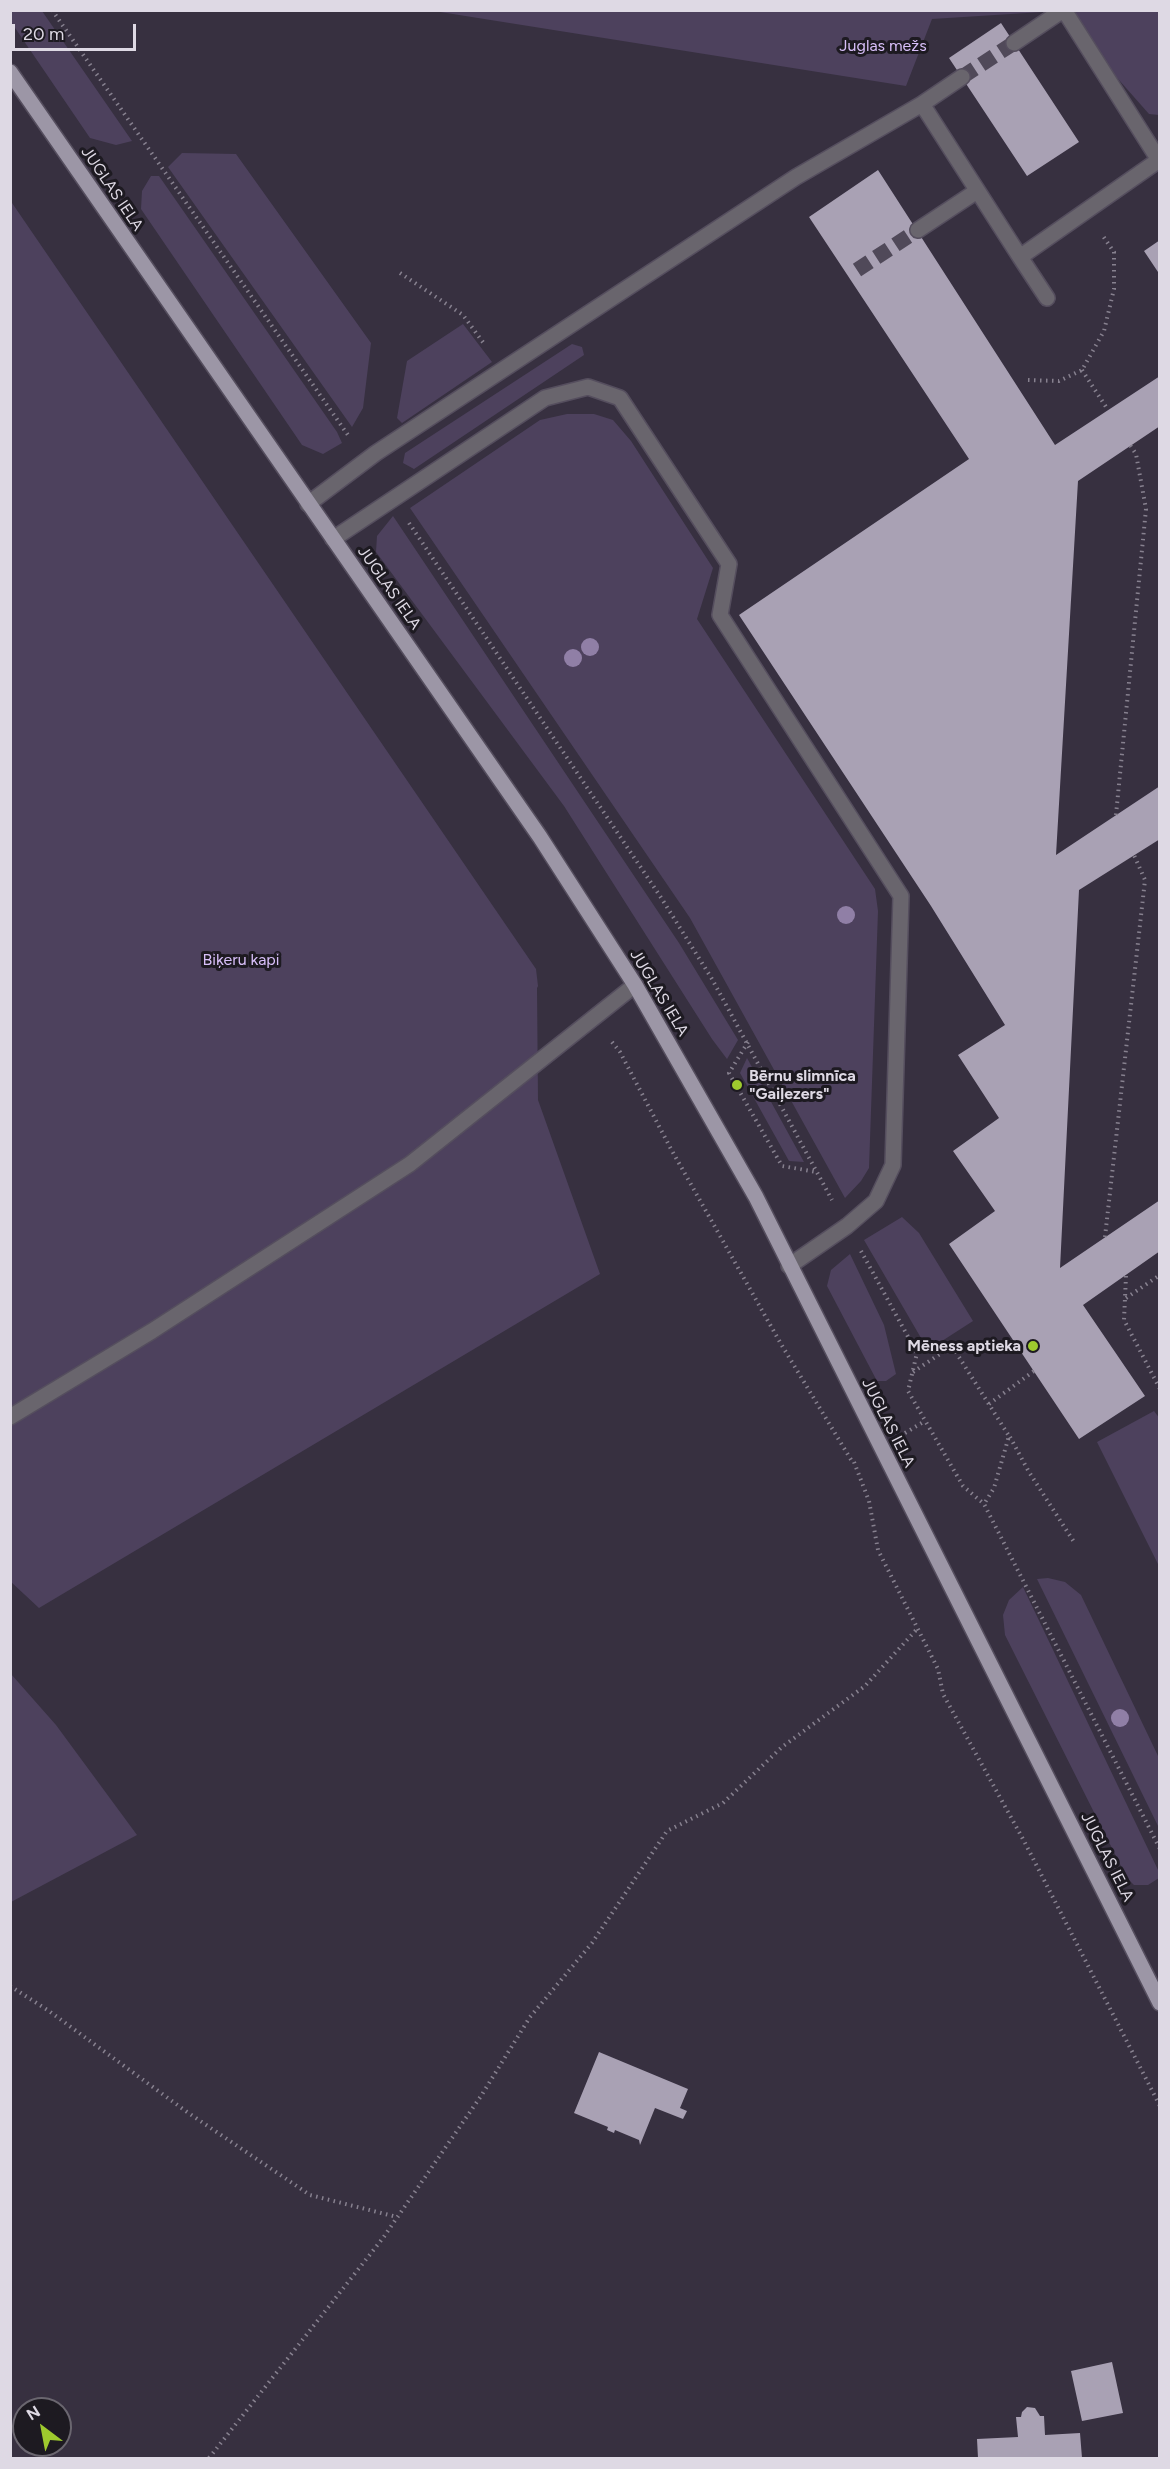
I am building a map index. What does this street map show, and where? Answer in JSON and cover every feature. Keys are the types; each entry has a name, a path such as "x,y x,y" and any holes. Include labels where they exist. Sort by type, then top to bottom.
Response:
{"main road":[{"name":"JUGLAS IELA","path":"10,72 540,837 635,985 756,1197 1160,2003"}],"lane":[{"path":"1014,43 1063,10 1159,160 1020,257"},
{"path":"308,504 367,461 796,177 922,104 962,77"},
{"path":"922,104 1047,298"},
{"path":"918,230 977,190"},
{"path":"333,539 545,398 588,387 620,398 729,564 720,615 901,896 893,1165 876,1201 847,1226 789,1266"},
{"path":"10,1417 162,1325 410,1164 635,985"}],"path":[{"path":"52,10 367,461"},
{"path":"1028,380 1059,381 1082,370 1104,331 1114,289 1114,252 1087,210"},
{"path":"400,273 463,315 503,370"},
{"path":"1082,370 1108,410"},
{"path":"1116,815 1146,509 1136,454 1130,445"},
{"path":"393,499 660,896 748,1041 917,1353 908,1391 963,1486 984,1504 1160,1849"},
{"path":"1104,1237 1145,880 1134,855"},
{"path":"593,1018 620,1052 671,1149 775,1334 853,1463 870,1501 878,1550 938,1669 943,1694 982,1760 1160,2106"},
{"path":"748,1041 729,1073 782,1166 817,1172"},
{"path":"1125,1298 1160,1275"},
{"path":"1126,1276 1124,1320 1160,1389"},
{"path":"912,1373 952,1346 1074,1542"},
{"path":"989,1404 1034,1371"},
{"path":"902,1434 925,1421"},
{"path":"984,1504 994,1488 1009,1436"},
{"path":"853,1463 862,1458"},
{"path":"209,2458 383,2238 481,2096 530,2018 592,1943 668,1830 723,1803 782,1748 865,1686 917,1629"},
{"path":"10,1986 49,2011 188,2112 310,2194 397,2217"}],"green space":[{"path":"10,11 42,11 132,141 116,145 90,138 11,22"},
{"name":"Juglas mežs","path":"434,11 1058,11 932,19 906,86"},
{"path":"1058,11 1159,11 1159,115 1149,114"},
{"path":"182,153 236,154 371,343 363,408 352,427 168,167"},
{"path":"151,176 159,176 337,432 342,443 323,454 302,445 141,209 142,191"},
{"name":"Biķeru kapi","path":"10,200 536,969 538,1100 600,1274 39,1608 10,1581"},
{"path":"463,324 492,362 402,423 397,418 407,361"},
{"path":"572,344 582,347 584,355 414,469 403,463 405,453"},
{"path":"567,414 594,414 613,420 631,441 713,568 697,619 875,889 878,911 869,1168 861,1181 845,1198 690,918 410,508 540,420"},
{"path":"393,516 679,943 738,1040 727,1059 564,806 376,552 377,536"},
{"path":"747,1058 804,1162 789,1161 740,1073"},
{"path":"902,1217 919,1233 973,1321 928,1350 864,1240"},
{"path":"850,1254 884,1325 896,1374 886,1381 877,1381 827,1286 831,1270"},
{"path":"1154,1411 1160,1419 1159,1566 1097,1442"},
{"path":"1048,1578 1065,1582 1081,1595 1159,1758 1159,1828 1037,1579"},
{"path":"1023,1587 1159,1872 1159,1878 1148,1885 1134,1885 1127,1878 1005,1635 1003,1615 1009,1600"},
{"path":"11,1674 56,1725 137,1835 11,1902"}],"building":[{"path":"1001,23 1079,142 1027,176 949,58"},
{"path":"878,170 1055,445 1160,376 1160,426 1078,481 1056,855 1160,786 1160,839 1079,890 1060,1268 1160,1200 1160,1251 1083,1305 1145,1396 1079,1439 949,1244 995,1211 953,1151 999,1118 958,1055 1005,1025 931,906 739,615 969,459 809,217"},
{"path":"1160,240 1160,275 1144,251"},
{"path":"599,2052 688,2089 680,2108 687,2111 683,2119 655,2108 640,2145 639,2140 615,2130 614,2133 607,2130 608,2127 574,2113"},
{"path":"1112,2362 1123,2413 1082,2421 1071,2371"},
{"path":"1027,2407 1035,2408 1040,2416 1044,2416 1045,2435 1080,2433 1082,2458 978,2458 977,2439 1018,2437 1016,2417 1021,2417"}],"tunnel":[{"path":"962,77 1014,43"},
{"path":"857,270 918,230"}],"place":[{"name":"Bērnu slimnīca \"Gaiļezers\"","path":"737,1085"},
{"name":"Mēness aptieka","path":"1033,1346"}]}
